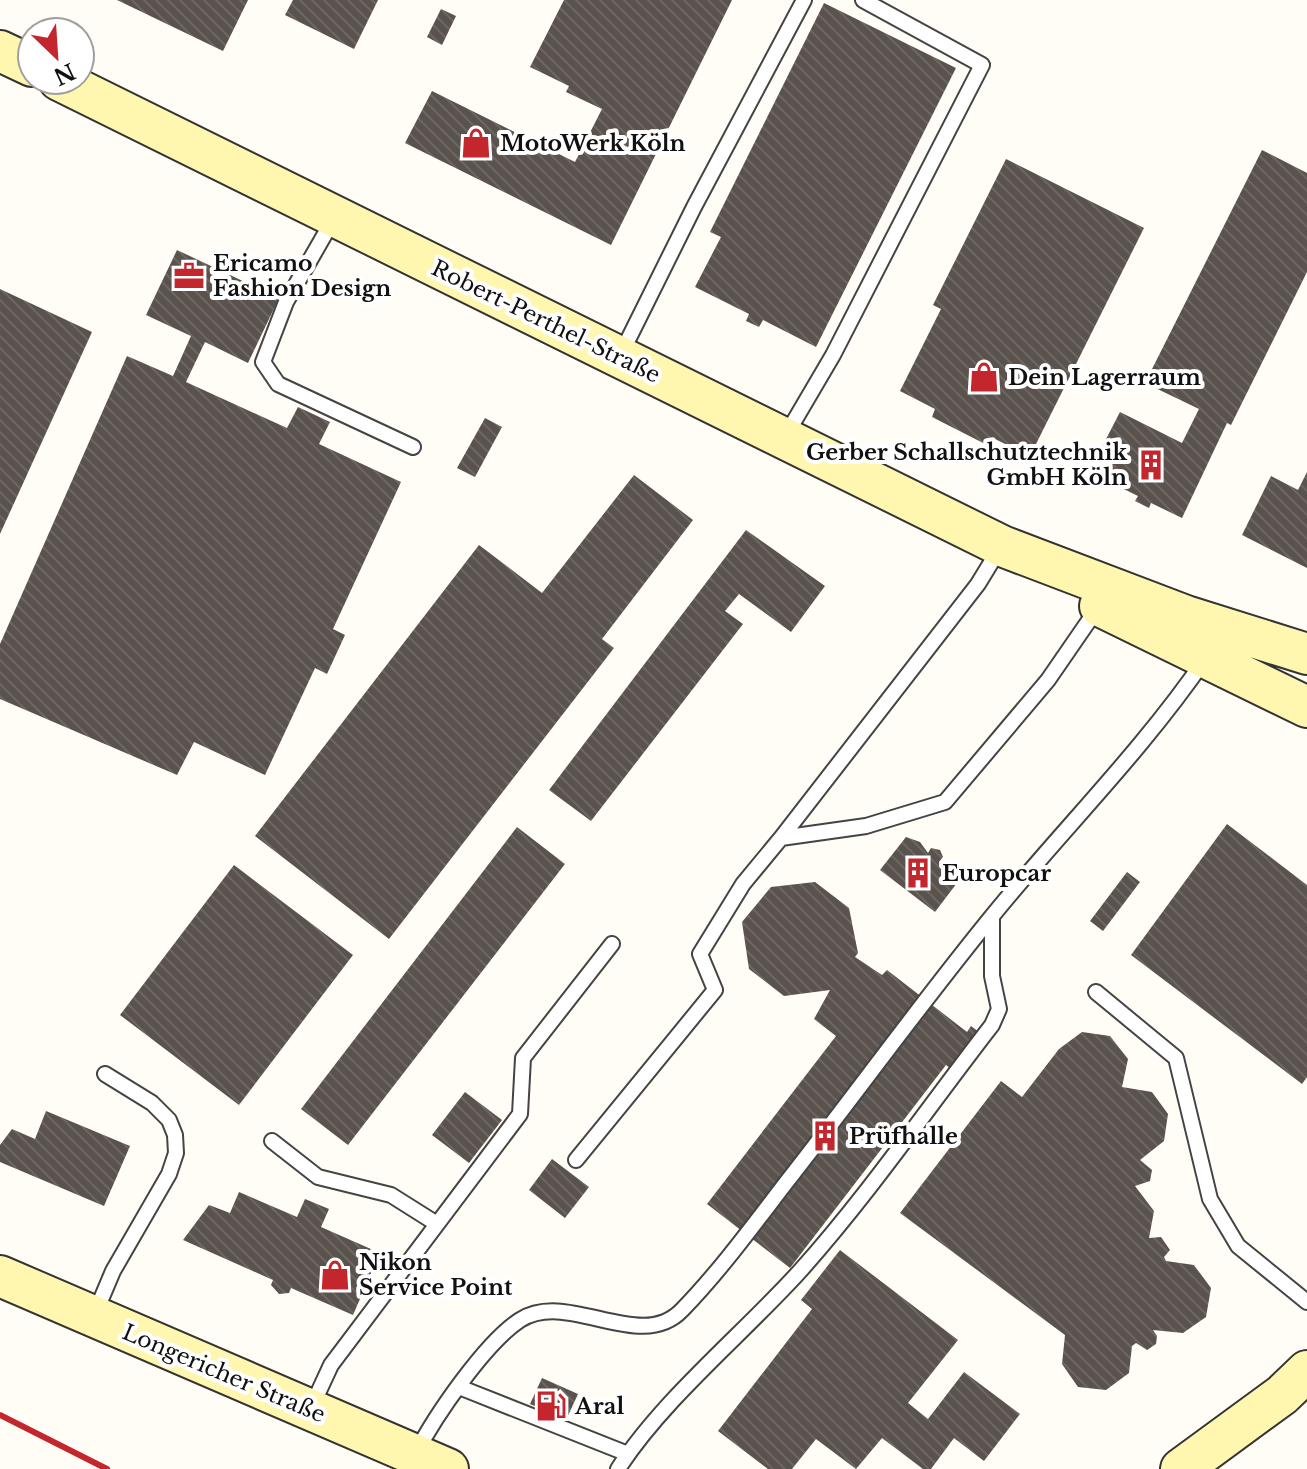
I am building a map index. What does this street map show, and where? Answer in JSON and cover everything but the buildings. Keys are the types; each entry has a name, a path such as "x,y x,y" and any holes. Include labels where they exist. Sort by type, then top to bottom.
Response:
{"street":[{"name":"Robert-Perthel-Straße","path":"91,96 1018,553 1186,616 1307,654"},
{"name":"Robert-Perthel-Straße","path":"1018,553 1099,606 1307,707"},
{"name":"Longericher Straße","path":"0,1276 431,1462"},
{"path":"1181,1469 1282,1395 1307,1371"}],"lane":[{"path":"619,358 694,207 804,0"},
{"path":"784,439 833,355 982,65 863,0"},
{"path":"335,216 286,302 263,362 278,384 413,447"},
{"path":"576,1160 715,990 700,954 743,884 978,584 1018,553"},
{"path":"781,838 866,826 945,802 1048,680 1099,606"},
{"path":"431,1462 438,1411 521,1319 550,1313 591,1315 623,1325 654,1327 679,1314 746,1234 992,916 1154,731 1206,659"},
{"path":"618,1469 663,1411 750,1326 803,1267 992,1025 999,1009 992,976 992,916"},
{"path":"310,1410 331,1365 520,1114 523,1058 612,944"},
{"path":"1096,992 1176,1058 1210,1199 1238,1246 1307,1302"},
{"path":"94,1316 113,1271 169,1174 176,1153 175,1135 169,1120 152,1103 105,1074"},
{"path":"272,1141 318,1177 391,1195 437,1224"},
{"path":"459,1387 628,1454"}],"railway":[{"path":"0,1415 107,1469"}],"place":[{"name":"MotoWerk Köln","path":"476,143"},
{"name":"Ericamo Fashion Design","path":"189,276"},
{"name":"Dein Lagerraum","path":"984,377"},
{"name":"Gerber Schallschutztechnik GmbH Köln","path":"1151,465"},
{"name":"Europcar","path":"918,873"},
{"name":"Prüfhalle","path":"825,1136"},
{"name":"Nikon Service Point","path":"335,1275"},
{"name":"Aral","path":"551,1406"}]}
